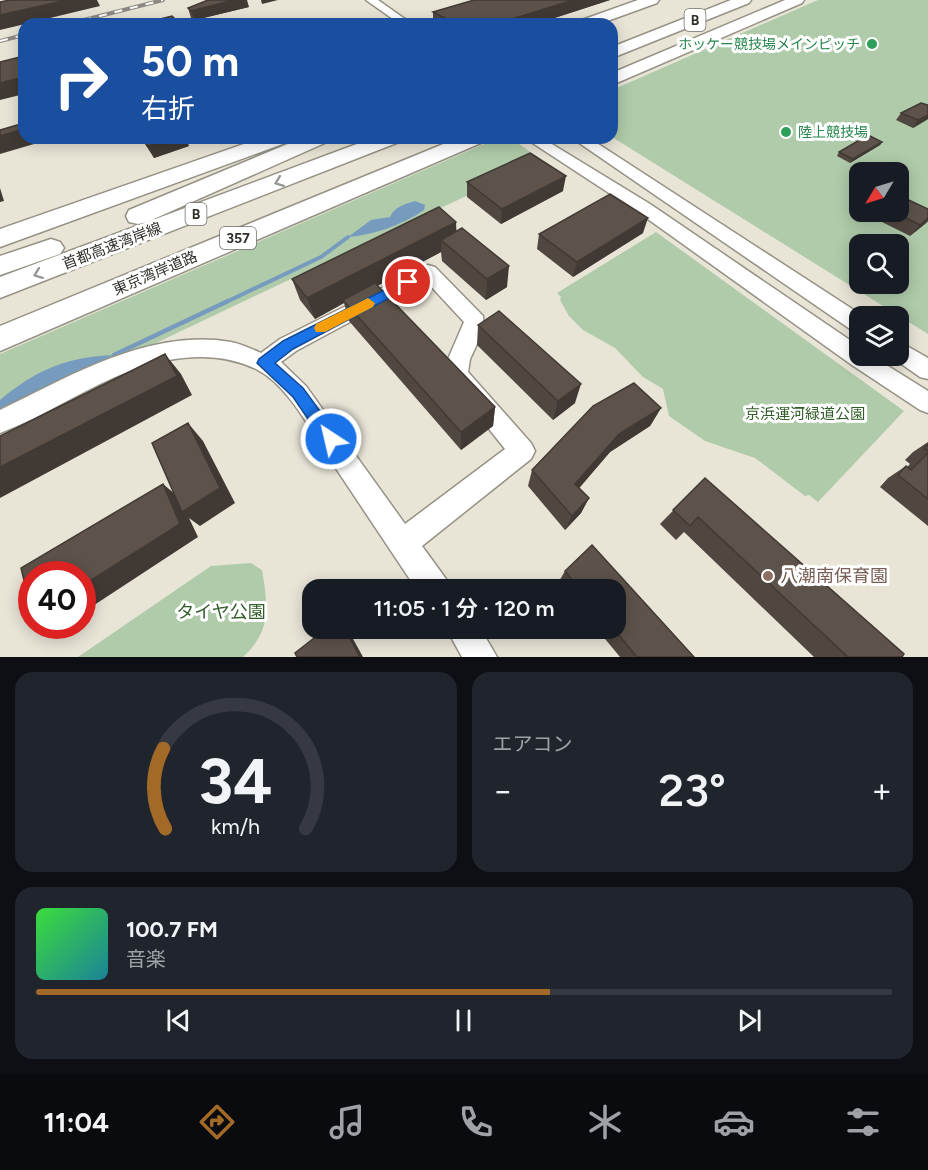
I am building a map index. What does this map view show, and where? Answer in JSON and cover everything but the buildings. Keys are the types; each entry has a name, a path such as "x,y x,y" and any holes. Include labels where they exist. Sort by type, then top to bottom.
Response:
{"highway":[{"name":"B","path":"618,37 714,0"},
{"name":"B","path":"618,52 744,0"},
{"path":"618,77 797,0"},
{"path":"603,18 655,2"},
{"path":"615,18 655,2"},
{"path":"618,68 710,30 780,8"},
{"path":"618,53 685,32"},
{"path":"0,230 243,144"},
{"path":"0,238 264,144"},
{"path":"138,216 306,144"},
{"name":"首都高速湾岸線","path":"0,266 331,144"},
{"name":"首都高速湾岸線","path":"0,288 376,144"},
{"path":"6,332 134,270 437,144"},
{"name":"東京湾岸道路","path":"6,332 461,144"}],"street":[{"path":"357,0 383,18"},
{"path":"370,0 398,18"},
{"path":"542,144 644,208 850,352 928,403"},
{"path":"568,144 849,318"},
{"path":"587,144 849,336"},
{"path":"603,144 852,306"},
{"path":"264,363 288,345 428,272 473,316 475,326 459,355 456,366 458,375 522,452 403,543"},
{"path":"0,422 115,368 160,353 213,349 238,353 264,363 282,376 298,393 428,579"},
{"path":"909,351 923,367"},
{"path":"909,358 923,367"},
{"path":"890,366 928,392"},
{"path":"469,639 481,657"}],"green space":[{"path":"818,0 928,0 928,334 909,322 909,306 883,306 864,294 909,294 909,234 849,234 849,285 618,141 618,87"},
{"path":"484,144 519,144 542,160 0,417 0,354"},
{"name":"京浜運河緑道公園","path":"656,232 904,411 818,502 809,495 805,496 755,458 705,441 669,416 663,389 643,377 615,348 583,330 569,316 557,293"},
{"name":"タイヤ公園","path":"251,563 262,570 266,595 266,617 259,637 243,657 78,657 211,566"}],"water":[{"path":"415,201 425,205 424,210 397,225 378,232 348,237 371,220 390,217 397,208"},
{"path":"114,355 0,409 0,400 39,373 66,362"}],"waterway":[{"path":"224,303 321,257 348,237"},
{"path":"114,355 228,301"}],"railway":[{"path":"92,18 163,0"},
{"path":"0,41 18,36"}],"slow traffic":[{"path":"321,328 368,303"}],"place":[{"name":"ホッケー競技場メインピッチ","path":"872,44"},
{"name":"陸上競技場","path":"786,132"},
{"name":"八潮南保育園","path":"768,576"}],"route":[{"path":"331,439 298,393 282,376 264,363 288,345 408,282"}]}
